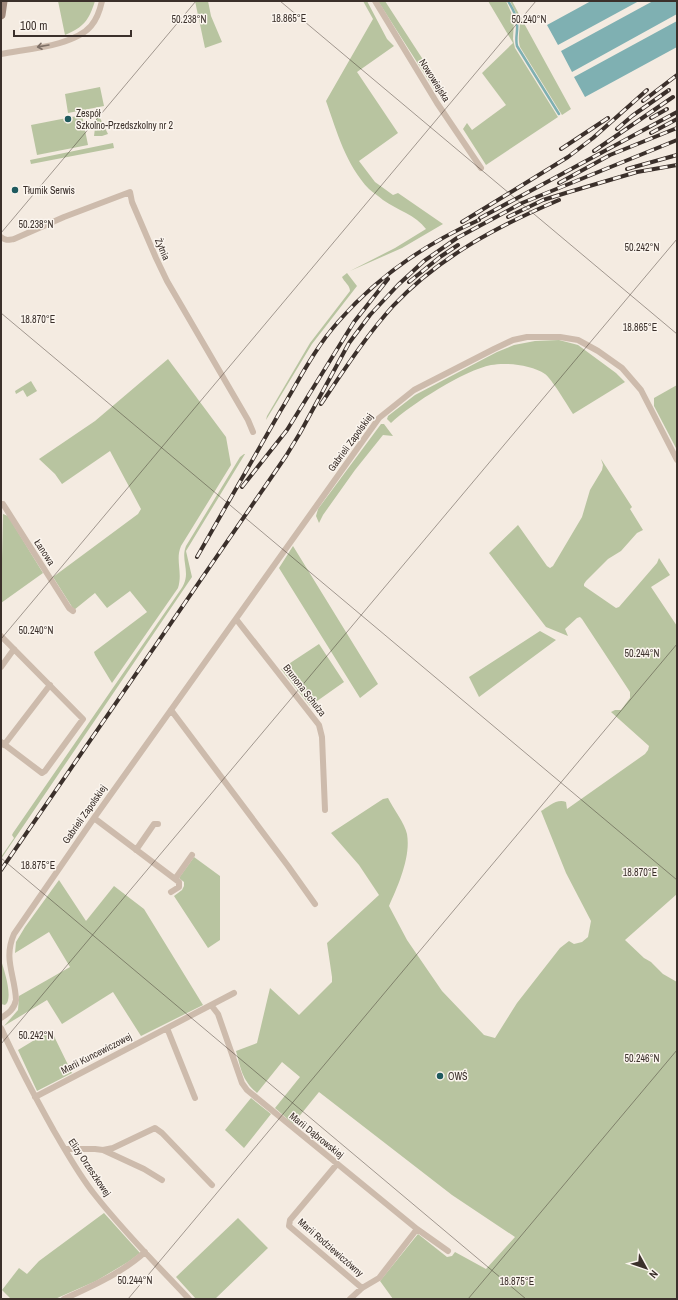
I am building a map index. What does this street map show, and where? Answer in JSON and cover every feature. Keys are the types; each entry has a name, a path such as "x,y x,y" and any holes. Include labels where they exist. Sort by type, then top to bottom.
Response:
{"street":[{"path":"1,15 3,1"},
{"path":"1,54 75,39 84,34 92,26 102,1"},
{"name":"Nowowiejska","path":"375,1 437,102 481,168"},
{"name":"Żytnia","path":"1,237 8,240 14,238 130,192 132,202 166,281 248,420 253,432"},
{"name":"Gabrieli Zapolskiej","path":"1,1018 10,1012 15,1006 16,1000 9,952 10,943 14,934 94,818 379,418 414,390 513,340 527,337 560,337 578,340 598,351 622,368 641,390 677,460"},
{"name":"Łanowa","path":"1,504 3,504 65,602 73,612"},
{"name":"Brunona Schulza","path":"236,619 319,725 322,737 325,810"},
{"path":"1,636 50,685 83,719 42,773 3,744 50,685"},
{"path":"1,667 14,649"},
{"path":"171,710 315,904"},
{"path":"94,818 174,879 180,885 171,892"},
{"path":"136,850 154,824 158,824"},
{"path":"174,879 192,855"},
{"name":"Marii Kuncewiczowej","path":"35,1097 234,993"},
{"name":"Marii Dąbrowskiej","path":"211,1005 218,1014 242,1083 247,1090 416,1229 448,1251"},
{"name":"Elizy Orzeszkowej","path":"1,1028 35,1097 75,1167 95,1194 145,1252 189,1299"},
{"path":"167,1028 195,1098"},
{"path":"103,1150 113,1148 155,1128 162,1133 212,1185"},
{"path":"65,1149 103,1150 144,1169 162,1180"},
{"name":"Marii Rodziewiczówny","path":"337,1164 290,1220 289,1226 362,1288"},
{"path":"350,1299 362,1288 379,1278 416,1229"},
{"path":"64,1299 97,1284 134,1263 145,1252"}],"green space":[{"path":"58,1 95,1 85,22 77,29 65,35"},
{"path":"195,1 208,1 211,16 222,42 205,48"},
{"path":"363,1 367,1 387,39 394,46 357,72 398,133 359,161 375,182 393,195 398,193 443,224 402,248 350,271 395,248 426,229 412,216 388,204 369,189 361,180 343,148 326,101 373,19"},
{"path":"378,1 385,1 444,92 442,94 436,92"},
{"path":"488,1 506,1 514,19 513,39 515,48 558,117 486,165 463,129 467,123 472,130 506,105 482,73 513,43"},
{"path":"510,1 512,1 520,16 516,13"},
{"path":"520,16 571,109 562,115 520,47"},
{"path":"100,87 104,106 68,113 65,94"},
{"path":"97,112 108,134 94,136"},
{"path":"82,115 88,145 37,155 31,125"},
{"path":"113,143 114,148 31,164 30,160"},
{"path":"347,273 357,286 312,344 266,420 310,343 350,291 342,277"},
{"path":"559,340 578,345 616,373 625,382 573,414 555,386 545,374 526,366 497,364 480,368 453,381 411,407 391,423 387,419 388,416 415,395 497,352 514,345 535,341"},
{"path":"168,359 226,437 231,465 181,546 179,551 180,577 178,588 112,683 94,652 147,612 130,591 107,608 95,593 74,610 53,577 138,514 141,509 110,451 62,484 55,474 39,459 95,421"},
{"path":"31,381 37,391 27,397 23,390 16,394 15,391"},
{"path":"677,385 677,450 654,406 654,398"},
{"path":"381,424 384,424 393,436 383,435 355,470 319,523 316,516 318,509"},
{"path":"244,454 186,551 192,577 1,859 14,838 12,835 13,833 182,588 186,577 184,557 186,546 240,457"},
{"path":"601,459 632,507 630,509 643,530 637,533 621,551 608,559 586,581 584,586 616,608 619,607 657,563 659,558 670,575 651,587 677,626 677,894 625,940 663,974 677,982 677,1299 393,1299 380,1281 418,1234 447,1257 452,1256 455,1252 486,1269 515,1237 452,1195 319,1092 293,1124 275,1108 300,1077 282,1062 257,1093 245,1079 236,1051 257,1043 270,988 299,1015 332,982 327,943 379,895 359,865 331,833 383,799 388,798 406,830 408,843 403,871 389,906 407,940 442,991 484,1035 495,1038 517,1003 560,948 569,941 574,944 582,942 588,937 591,921 566,873 541,811 559,801 566,802 567,809 645,754 649,746 611,712 621,710 630,698 630,692 582,619 580,617 577,618 565,629 568,636 546,627 489,553 518,525 547,566 550,568 553,566 582,517 590,490 602,470 603,465"},
{"path":"3,514 8,516 43,573 1,603"},
{"path":"293,546 378,684 360,698 279,568"},
{"path":"540,631 556,640 479,697 469,677"},
{"path":"319,644 344,682 310,706 281,669"},
{"path":"194,857 220,876 220,940 208,948 174,896 182,890 184,882 179,878"},
{"path":"59,880 86,921 114,886 144,909 203,1005 141,1036 113,992 62,1024 47,1000 4,1026 18,1010 19,996 70,967 49,932 15,953 16,942 25,927"},
{"path":"1,960 6,975 9,993 7,1003 5,1005 1,1004"},
{"path":"51,1030 72,1073 37,1091 18,1050"},
{"path":"251,1098 271,1114 244,1148 225,1130"},
{"path":"104,1213 140,1253 96,1281 55,1299 11,1299 2,1290 19,1268 27,1274 39,1261"},
{"path":"238,1218 268,1248 215,1299 196,1299 176,1277"}],"water":[{"path":"591,1 639,1 558,45 547,25"},
{"path":"653,1 677,1 677,14 572,72 561,51"},
{"path":"677,21 677,47 585,97 574,77"}],"waterway":[{"path":"508,1 517,20 517,46 559,114"}],"railway":[{"path":"643,101 677,75"},
{"path":"462,222 568,157 593,138 647,90"},
{"path":"617,129 632,116 669,90"},
{"path":"594,151 673,97"},
{"path":"651,118 667,109"},
{"path":"480,218 677,112"},
{"path":"561,149 608,118"},
{"path":"651,133 677,119"},
{"path":"559,183 610,155 677,128"},
{"path":"1,870 286,456 349,343 370,315 398,285 424,261 457,238 522,203 677,140"},
{"path":"627,169 677,155"},
{"path":"508,217 543,200 637,172 677,165"},
{"path":"321,404 374,329 393,306 411,288 430,272 470,244 536,210 559,200"},
{"path":"197,557 308,364 322,342 338,322 369,290 403,263 459,229 479,220"},
{"path":"409,282 440,257 458,245"},
{"path":"242,487 287,430 354,322 388,279"}],"place":[{"name":"Zespół Szkolno-Przedszkolny nr 2","path":"68,119"},
{"name":"Tłumik Serwis","path":"15,190"},
{"name":"OWŚ","path":"440,1076"}]}
